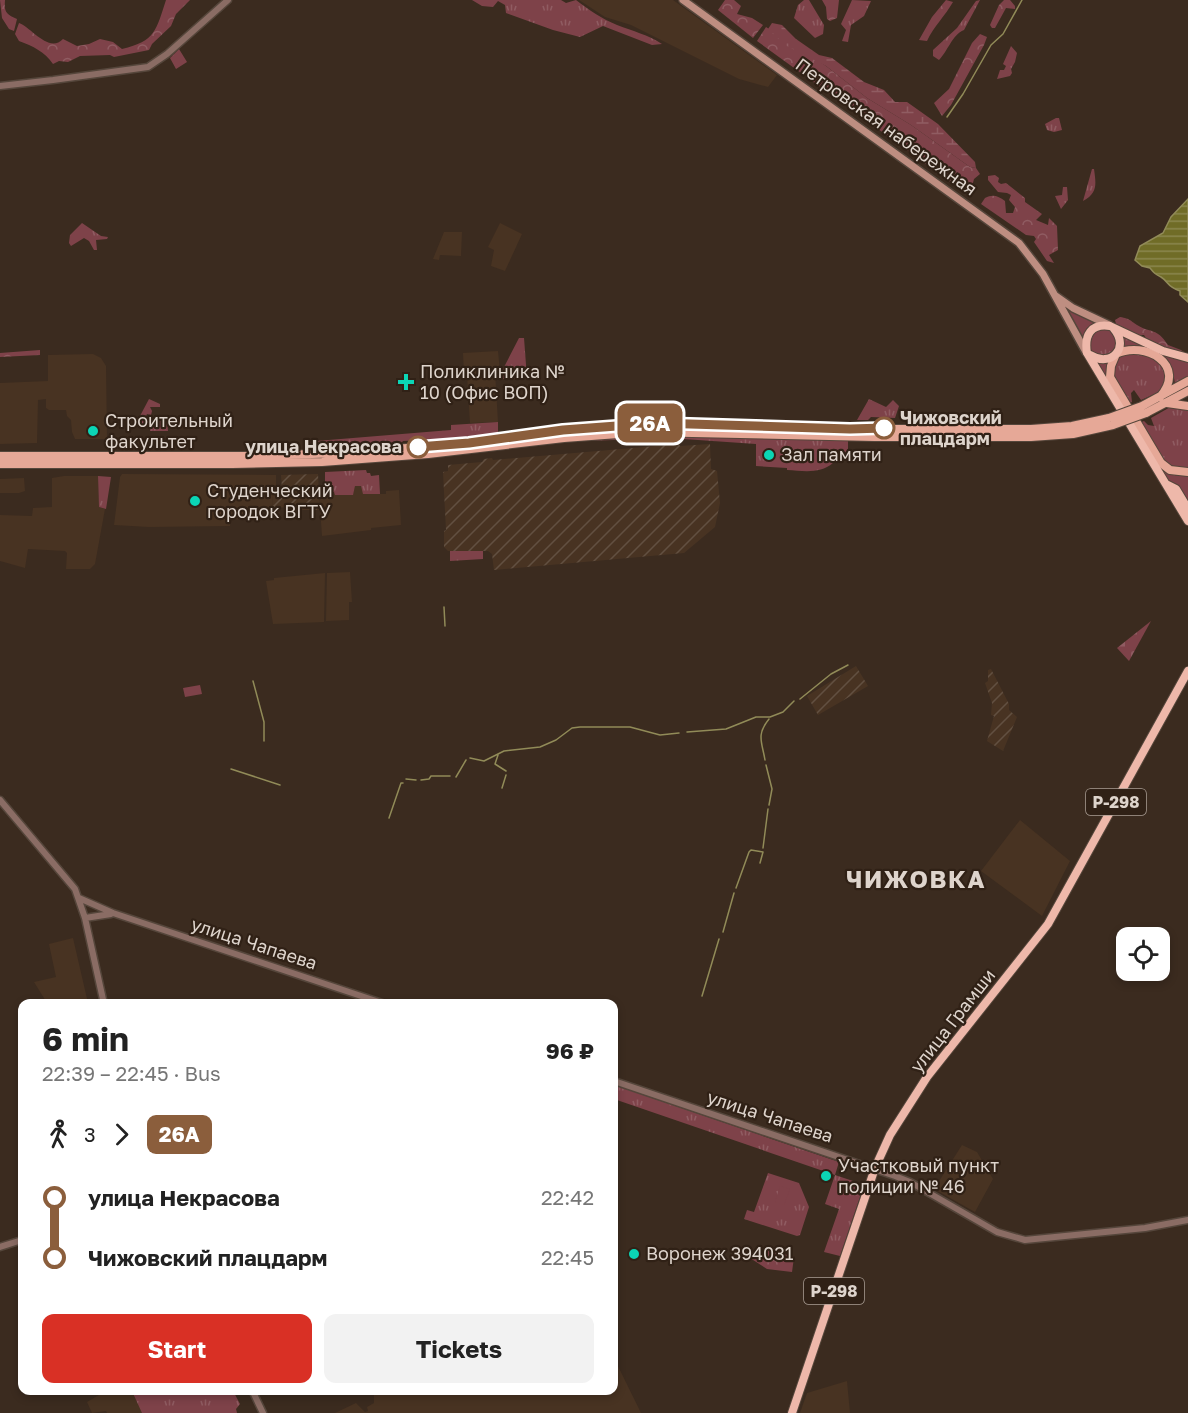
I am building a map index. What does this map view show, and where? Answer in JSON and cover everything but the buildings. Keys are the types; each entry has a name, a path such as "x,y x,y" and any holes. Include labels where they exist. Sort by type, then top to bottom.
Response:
{"highway":[{"path":"1110,326 1120,338 1116,354 1100,360 1087,353 1086,339 1089,331 1097,326 1110,326 1163,351 1188,358"},
{"name":"Петровская набережная","path":"1087,353 1166,484"},
{"path":"1166,484 1176,489 1188,509"},
{"path":"1166,484 1188,521"},
{"name":"улица Грамши","path":"792,1413 875,1168 890,1135 927,1077 1048,924 1188,671"}],"main road":[{"name":"Петровская набережная","path":"683,0 1019,243 1037,264 1087,353"},
{"name":"Петровская набережная","path":"1054,295 1073,309 1110,326"},
{"path":"1163,400 1172,381 1166,362 1153,354 1133,349 1116,354 1111,366 1110,377 1161,463 1170,470 1187,471"},
{"path":"1163,400 1188,381"},
{"path":"0,464 232,464 340,461 645,432 874,437 1031,437 1073,434 1144,410 1188,391"},
{"path":"1163,400 1188,406"},
{"path":"0,456 245,456 345,453 469,443 563,430 662,423 850,429 1031,429 1111,422"}],"street":[{"path":"0,86 148,67 167,54 228,0"},
{"path":"0,800 72,885 79,898 103,999"},
{"name":"улица Чапаева","path":"79,898 113,913 370,999"},
{"name":"улица Чапаева","path":"85,918 113,913"},
{"name":"улица Чапаева","path":"618,1082 875,1168 910,1182 986,1227 1014,1238 1034,1239 1145,1228 1188,1220"},
{"path":"0,1247 18,1241"},
{"path":"254,1395 263,1413"}],"shaded area":[{"path":"579,0 673,0 777,75 768,87 739,79 631,25 605,17"},
{"path":"1188,199 1188,302 1180,295 1180,291 1170,286 1150,268 1142,266 1135,260 1140,246 1163,233 1171,217"},
{"path":"500,223 522,234 505,271 491,266 494,250 488,247"},
{"path":"444,232 462,232 461,256 440,255 439,260 433,259"},
{"path":"498,351 500,371 495,371 498,422 470,423 463,353"},
{"path":"93,354 101,358 106,366 107,439 75,439 71,420 66,410 49,410 46,408 46,399 38,400 37,443 0,444 0,383 48,381 48,355"},
{"path":"679,444 680,446 710,444 711,469 717,471 720,503 715,527 684,553 494,570 492,554 488,551 448,551 444,547 444,531 446,530 443,472 448,471 448,465 482,462 484,459 492,458 493,460"},
{"name":"Студенческий городок ВГТУ","path":"122,474 276,475 276,485 281,485 282,491 272,495 273,508 261,508 261,519 230,519 230,526 114,525"},
{"path":"318,474 320,510 273,508 272,495 275,495 275,491 282,490 281,475"},
{"path":"98,476 99,507 105,509 95,564 90,569 66,569 67,553 65,551 28,549 25,568 0,561 0,515 32,516 33,508 52,507 52,478"},
{"path":"24,478 25,491 0,493 0,479"},
{"path":"355,486 361,486 364,494 386,494 386,491 399,490 401,525 322,536 319,493 353,494"},
{"path":"350,572 352,602 349,602 349,620 326,621 327,573"},
{"path":"325,573 324,622 273,624 266,581 274,580 274,578"},
{"path":"856,666 868,686 818,715 807,696"},
{"path":"991,669 1009,704 1009,710 1017,717 1003,751 987,741 994,716 991,715 992,703 985,683 988,681 988,670"},
{"path":"1020,820 1070,861 1042,916 981,871"},
{"path":"73,938 87,999 45,999 34,982 56,977 49,944"},
{"path":"962,1145 977,1152 993,1179 975,1212 934,1189"},
{"path":"618,1366 641,1413 335,1413 356,1403 365,1412 368,1411 367,1407 374,1403 374,1395 618,1395"},
{"path":"847,1381 850,1413 800,1413 807,1393"},
{"path":"99,1395 236,1395 240,1404 236,1409 237,1413 107,1413 106,1411 92,1413 87,1402"}],"green space":[{"path":"0,0 5,0 7,12 17,19 14,31 9,29 2,18"},
{"path":"166,0 190,0 176,14 171,26 152,44 149,50 114,57 110,55 80,56 68,62 59,61 53,64 38,50 19,41 15,34 19,23 46,42 58,43 63,39 77,46 100,39 113,42 122,49 142,42 153,33"},
{"path":"472,0 561,0 566,3 576,0 606,20 662,44 652,45 603,26 580,37 506,13 505,5 498,1 493,7 482,6"},
{"path":"725,0 734,0 741,6 737,14 752,18 763,25 753,38 718,10"},
{"path":"804,0 809,0 824,25 823,34 815,38 794,18 798,5"},
{"path":"822,0 839,0 837,18 830,21 827,19 826,7"},
{"path":"852,0 871,1 864,16 851,25 848,42 842,41 846,30 841,24"},
{"path":"946,0 953,2 927,41 919,40 932,17"},
{"path":"980,0 964,30 956,36 939,60 933,56 933,50 957,28 976,1"},
{"path":"1004,0 1010,0 1015,9 1006,8 995,28 992,28 990,25 999,5"},
{"path":"772,23 782,25 796,39 819,55 832,58 864,82 884,90 895,102 907,102 938,124 975,162 976,168 970,167 911,125 867,98 826,66 785,45 768,29"},
{"path":"766,27 826,66 867,98 911,125 970,167 976,168 980,174 974,179 971,190 963,191 863,118 861,114 757,41"},
{"path":"980,34 987,37 984,45 951,105 942,116 934,103 949,89 972,43"},
{"path":"1011,46 1017,53 1011,69 1012,73 1010,76 997,79 1000,70 1004,70 1006,66 1003,64"},
{"path":"179,49 187,62 176,69 170,58"},
{"path":"1059,118 1062,130 1054,132 1047,130 1045,124"},
{"path":"1092,169 1094,169 1095,188 1091,195 1083,201"},
{"path":"995,175 999,178 998,182 1006,183 1025,198 1025,202 1042,214 1036,220 1048,225 1049,218 1057,226 1058,250 1049,255 1054,263 1047,261 1034,242 1036,239 1034,236 1026,235 981,204 985,198 995,196 1005,201 1006,213 1013,213 1015,207 1009,200 1011,195 998,192 988,180 988,176"},
{"path":"1063,187 1067,187 1068,200 1061,209 1055,196 1062,195"},
{"path":"82,223 101,236 108,237 96,240 97,250 94,250 89,241 84,238 71,246 69,243 70,235"},
{"path":"1064,307 1096,323 1087,328 1082,339"},
{"path":"1120,317 1157,333 1168,345 1184,352 1172,351 1144,335 1139,335 1116,324 1115,320"},
{"path":"1103,328 1113,332 1117,342 1113,352 1103,356 1093,352 1089,342 1093,332"},
{"path":"1122,335 1177,359 1188,361 1188,376 1175,384 1167,360 1150,350 1137,347 1124,348"},
{"path":"519,338 524,338 527,378 503,379 502,371"},
{"path":"40,350 40,355 0,357 0,353"},
{"path":"1143,353 1166,366 1166,389 1141,400 1134,390 1131,393 1132,402 1128,404 1114,382 1111,370 1120,354"},
{"path":"1094,359 1110,360 1109,380 1163,471 1173,475 1188,476 1188,505 1166,481"},
{"path":"149,399 160,404 160,407 150,407 151,415 146,416 149,421 143,427 140,426 140,416"},
{"path":"869,399 886,407 893,400 899,406 895,418 871,417 868,420 857,420"},
{"path":"1172,406 1188,409 1188,468 1175,468 1165,464 1139,423 1144,421 1154,426 1151,418"},
{"path":"167,421 168,431 150,431 150,422"},
{"path":"498,422 498,435 424,444 423,440 403,441 398,447 304,452 304,442 451,430 451,425"},
{"name":"Чижовский плацдарм","path":"653,436 848,439 848,452 823,469 800,471 756,466 756,444 669,438 586,441"},
{"path":"366,470 371,476 379,475 380,494 363,494 361,486 355,486 353,495 335,495 334,492 325,492 325,472"},
{"path":"98,476 111,477 106,509 99,507"},
{"path":"450,551 483,551 483,559 450,561"},
{"path":"1151,621 1129,661 1117,648"},
{"path":"200,685 202,694 185,697 183,688"},
{"path":"618,1086 839,1162 835,1175 618,1100"},
{"path":"768,1173 799,1183 809,1207 800,1235 744,1219 747,1210 754,1212"},
{"path":"835,1175 853,1181 852,1185 863,1188 840,1256 824,1252 839,1209 825,1204"},
{"path":"780,1186 790,1189 784,1205 775,1202"},
{"path":"768,1249 794,1257 792,1272 767,1269 750,1258"},
{"path":"134,1395 235,1395 240,1404 236,1409 237,1413 142,1413"}],"waterway":[{"path":"947,117 991,45 1003,34 1022,0"},
{"path":"444,607 445,626"},
{"path":"800,699 831,674 848,665"},
{"path":"253,681 264,722 264,741"},
{"path":"687,732 726,729 756,717 770,717 783,712 794,701"},
{"path":"765,760 761,734 769,719"},
{"path":"470,758 484,761 504,751 540,747 556,740 572,728 580,727 630,727 660,735 679,733"},
{"path":"498,755 495,764 506,771"},
{"path":"456,777 466,760"},
{"path":"766,765 772,789 769,805"},
{"path":"231,769 280,785"},
{"path":"502,788 506,775"},
{"path":"421,780 429,779 431,776 450,776"},
{"path":"406,779 416,780"},
{"path":"389,818 401,783 403,783"},
{"path":"763,848 768,809"},
{"path":"736,888 749,852 751,850 763,852"},
{"path":"760,863 763,852"},
{"path":"723,932 734,893"},
{"path":"702,996 719,939"}],"bus line":[{"name":"26А","path":"418,447 469,443 563,430 657,423 884,428"}],"place":[{"name":"Поликлиника № 10 (Офис ВОП)","path":"406,382"},
{"name":"Чижовский плацдарм","path":"884,428"},
{"name":"Строительный факультет","path":"93,431"},
{"name":"улица Некрасова","path":"418,447"},
{"name":"Зал памяти","path":"769,455"},
{"name":"Студенческий городок ВГТУ","path":"195,501"},
{"name":"Участковый пункт полиции № 46","path":"826,1176"},
{"name":"Воронеж 394031","path":"634,1254"}],"district":[{"name":"ЧИЖОВКА","path":"916,880"}]}
